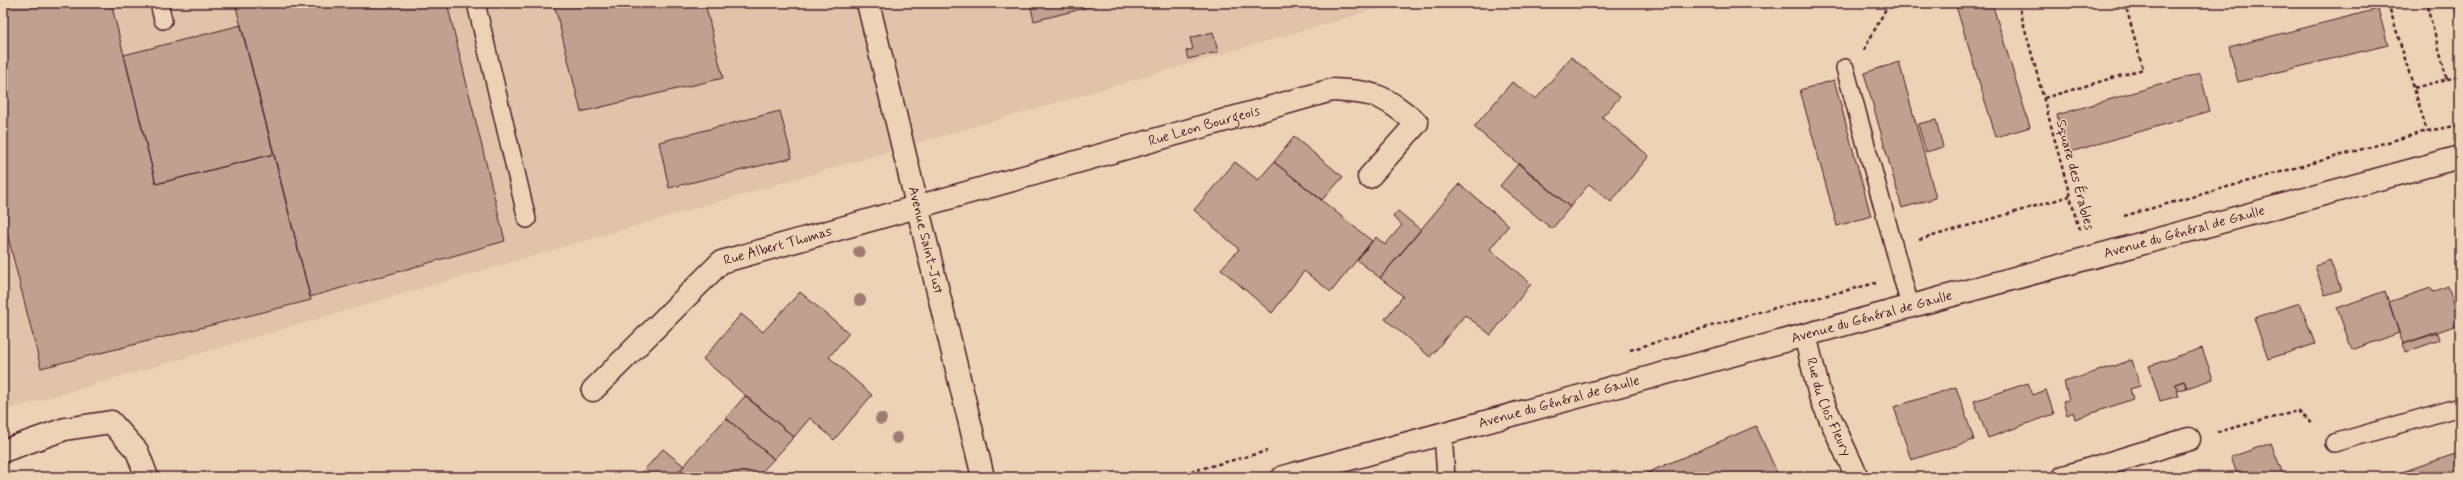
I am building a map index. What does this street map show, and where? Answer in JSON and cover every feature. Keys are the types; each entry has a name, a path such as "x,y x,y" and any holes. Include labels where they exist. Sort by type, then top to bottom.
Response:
{"street":[{"name":"Avenue Saint-Just","path":"868,3 983,477"},
{"name":"Rue Leon Bourgeois","path":"917,207 1332,90 1363,91 1386,99 1417,123 1369,178"},
{"name":"Avenue du Général de Gaulle","path":"1283,477 1710,363 2086,257 2460,156"},
{"name":"Rue Albert Thomas","path":"593,390 721,262 917,207"},
{"name":"Rue du Clos Fleury","path":"1805,335 1820,396 1857,477"},
{"path":"3,451 65,429 111,422 137,451 147,477"},
{"path":"2064,477 2189,439"}],"lane":[{"path":"159,3 163,20"},
{"path":"476,3 527,219"},
{"path":"1845,68 1910,306"},
{"path":"2334,443 2460,407"},
{"path":"1443,434 1446,477"}],"path":[{"path":"1845,68 1861,58 1889,3"},
{"name":"Square des Érables","path":"2018,3 2086,257"},
{"path":"2044,98 2143,69 2126,3"},
{"path":"2388,3 2436,163"},
{"path":"2426,3 2447,79"},
{"path":"2414,88 2460,77"},
{"path":"1893,247 2070,196"},
{"path":"2189,439 2298,411 2334,443"}],"shaded area":[{"path":"3,3 1397,3 3,411"}],"building":[{"path":"3,3 111,3 156,184 274,154 311,300 41,368 3,217"},
{"path":"235,3 447,3 505,241 310,297"},
{"path":"554,3 705,3 723,78 581,112"},
{"path":"1030,3 1105,3 1034,21"},
{"path":"1955,3 1992,3 2030,127 1996,137"},
{"path":"2454,3 2460,3 2460,23 2455,8"},
{"path":"2378,9 2388,45 2238,82 2229,47"},
{"path":"241,25 274,154 156,184 124,55"},
{"path":"1213,32 1218,52 1188,59 1186,51 1193,49 1190,38"},
{"path":"1571,57 1620,97 1602,117 1649,156 1611,202 1589,184 1570,207 1474,127 1512,82 1536,99"},
{"path":"1899,62 1936,198 1902,208 1864,73"},
{"path":"2200,73 2210,111 2067,153 2057,115"},
{"path":"1834,80 1871,216 1837,226 1800,90"},
{"path":"780,111 792,158 669,188 659,142"},
{"path":"1936,120 1943,147 1926,152 1918,124"},
{"path":"1294,137 1343,177 1322,200 1274,162"},
{"path":"1235,162 1258,180 1274,162 1372,241 1331,292 1304,271 1272,313 1221,269 1239,249 1194,210"},
{"path":"1519,163 1570,207 1552,229 1500,186"},
{"path":"1459,184 1509,225 1490,249 1531,284 1491,335 1465,315 1430,357 1385,319 1403,296 1380,278"},
{"path":"1398,211 1421,230 1380,278 1357,260 1376,237 1385,245 1402,225 1393,217"},
{"path":"2330,260 2341,290 2325,295 2315,266"},
{"path":"2448,286 2460,324 2403,344 2389,302 2431,288 2433,292"},
{"path":"2385,291 2399,333 2352,350 2337,308"},
{"path":"800,292 849,333 829,357 872,395 834,440 810,418 794,437 703,359 741,314 763,332"},
{"path":"2300,303 2315,344 2268,359 2254,318"},
{"path":"2438,333 2440,340 2406,352 2403,344"},
{"path":"2202,348 2213,379 2187,388 2184,381 2175,384 2179,396 2160,401 2149,366"},
{"path":"2132,360 2140,386 2130,389 2133,399 2075,419 2073,412 2067,415 2063,401 2069,400 2064,382"},
{"path":"2184,381 2187,388 2177,391 2175,384"},
{"path":"2028,383 2033,395 2046,390 2054,414 1988,438 1974,401"},
{"path":"1956,387 1974,440 1911,460 1894,407"},
{"path":"745,396 794,437 774,459 726,418"},
{"path":"726,418 774,459 757,477 674,477"},
{"path":"1756,426 1779,477 1652,477 1649,472"},
{"path":"2271,443 2284,477 2238,477 2231,457"},
{"path":"663,449 684,466 674,477 638,477"},
{"path":"2458,453 2460,459 2460,477 2404,477 2402,472"},
{"path":"1649,472 1652,477 1640,477"}]}
